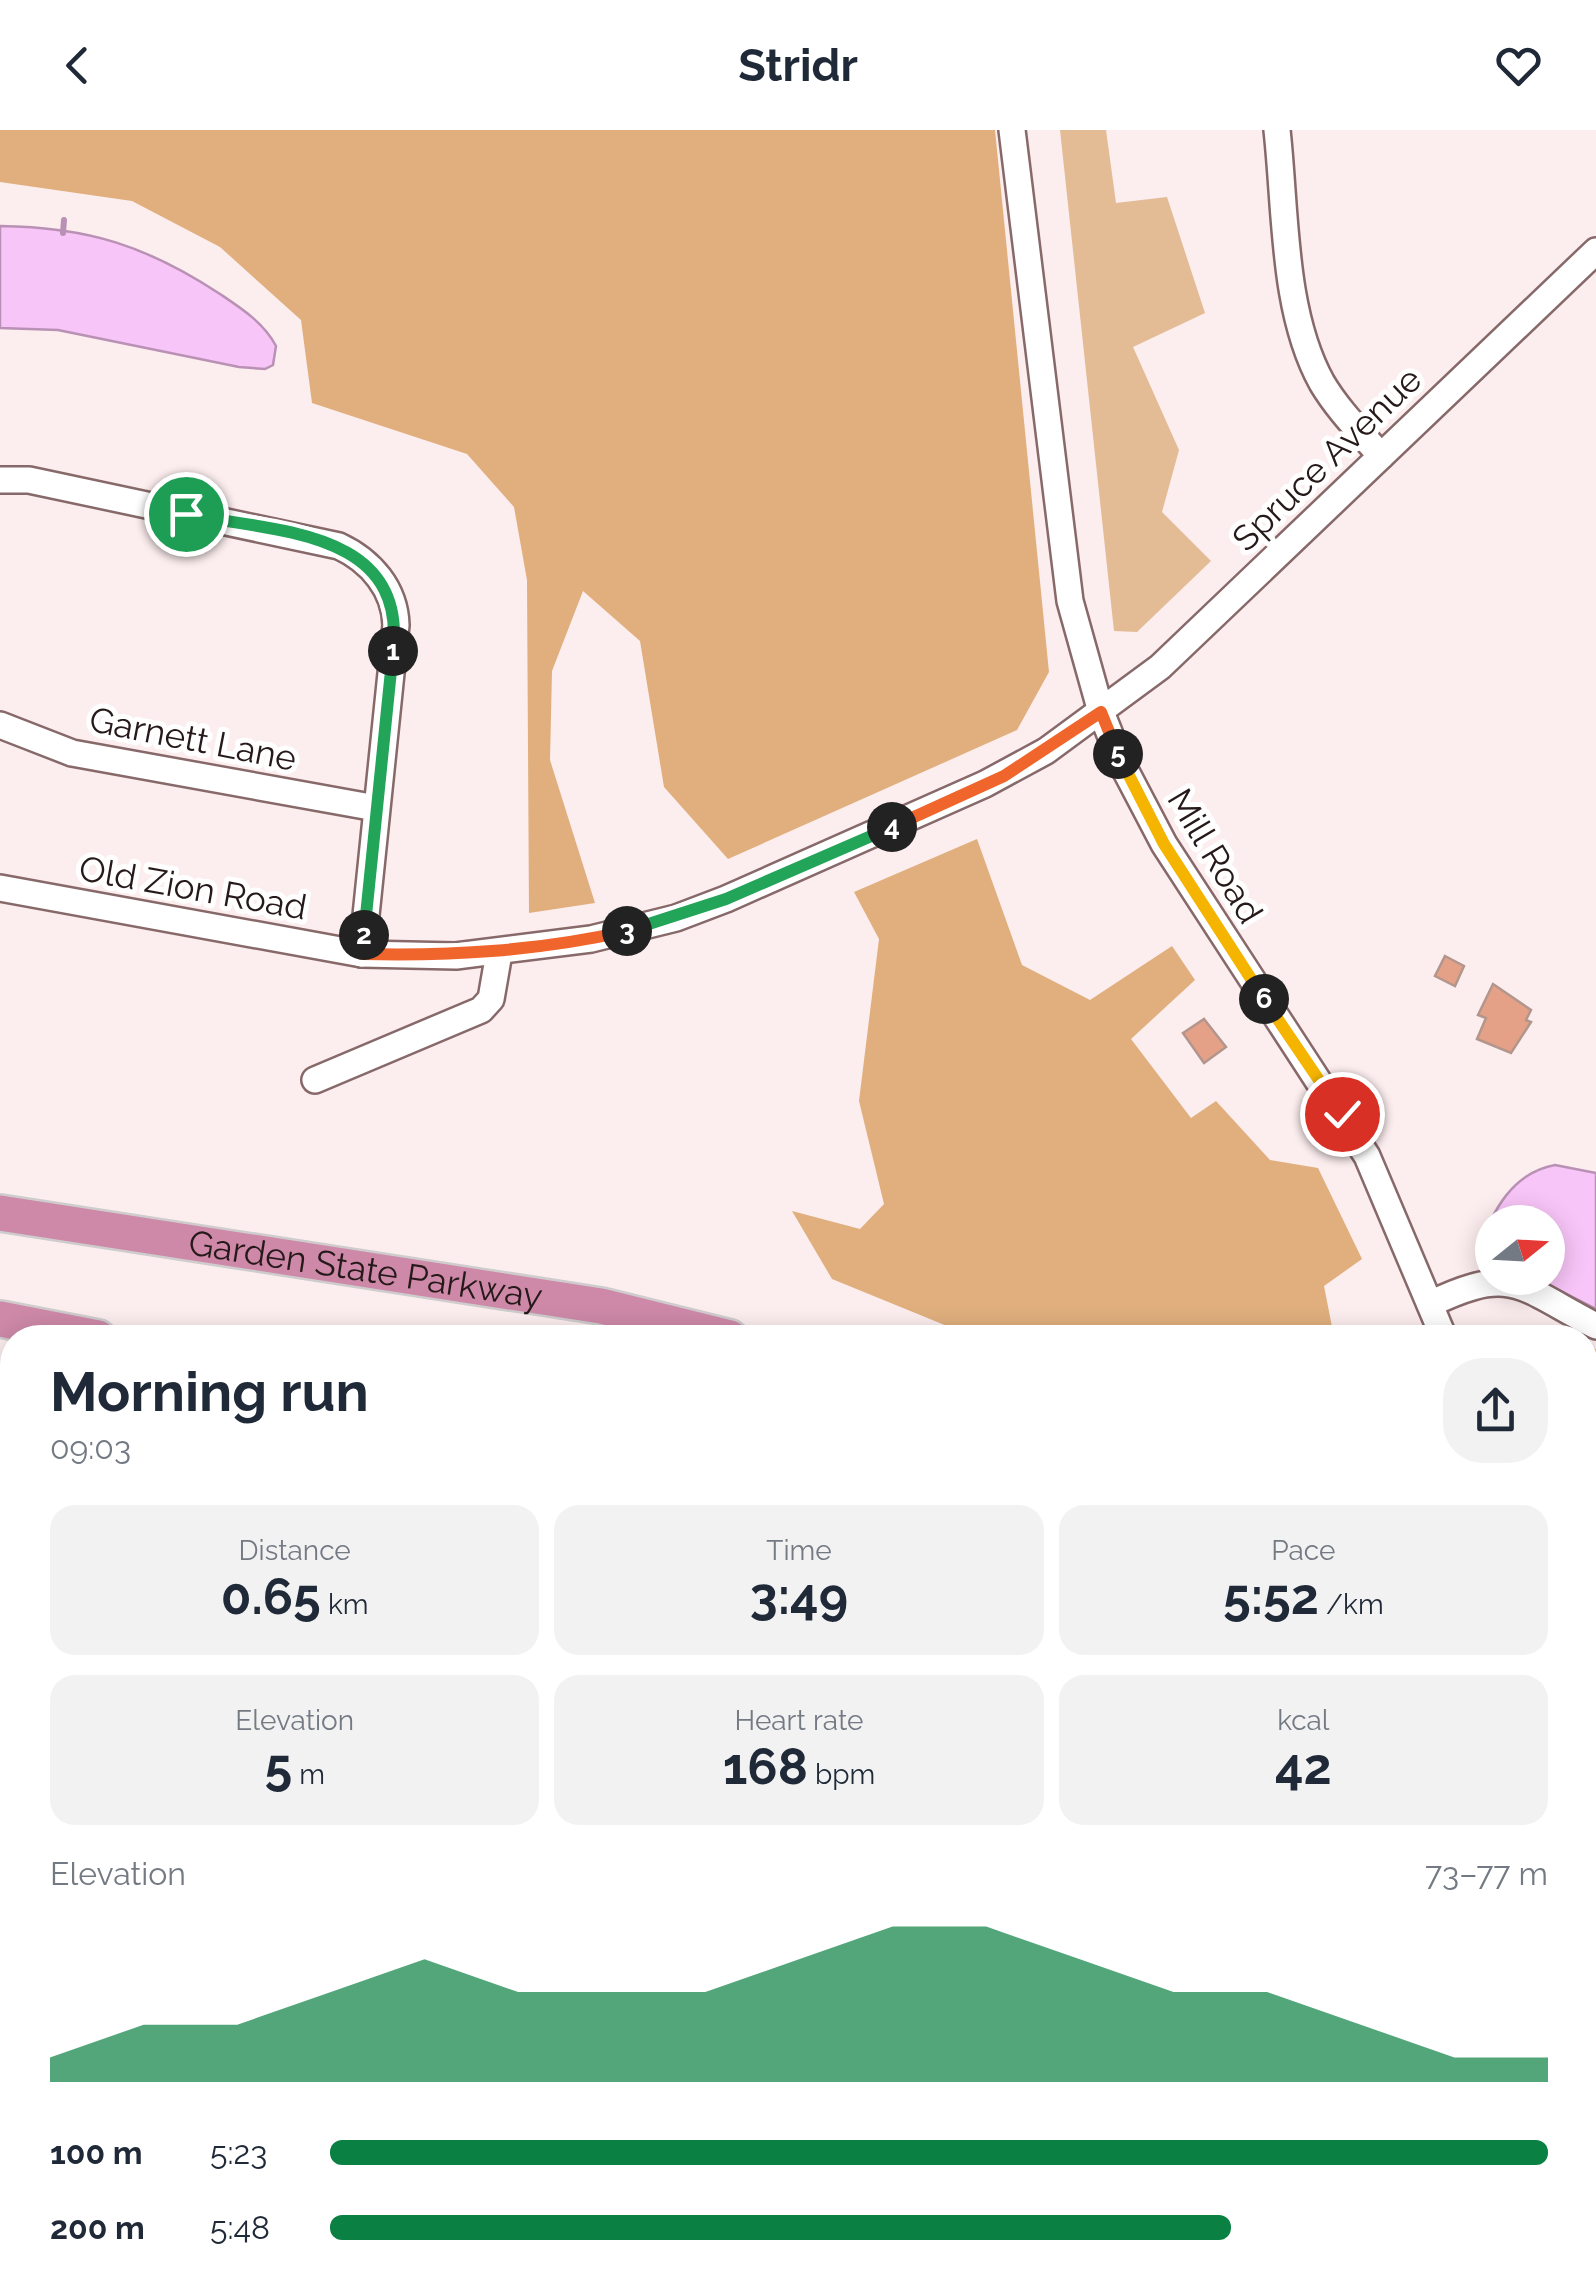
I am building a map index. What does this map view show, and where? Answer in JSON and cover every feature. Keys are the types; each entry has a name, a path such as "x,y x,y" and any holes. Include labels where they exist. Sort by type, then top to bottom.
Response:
{"highway":[{"name":"Garden State Parkway","path":"0,1213 601,1306 678,1325"},
{"path":"0,1319 31,1325"}],"street":[{"name":"Mill Road","path":"1012,130 1070,601 1101,712 1128,777 1164,844 1367,1156 1439,1325"},
{"path":"1277,130 1294,289 1307,342 1328,393 1381,456"},
{"name":"Spruce Avenue","path":"1101,712 1160,667 1596,251"},
{"path":"0,480 29,480 339,546 363,560 382,581 396,616 362,954"},
{"name":"Old Zion Road","path":"0,888 362,954 499,953 628,931 726,899 1004,776 1101,712"},
{"name":"Garnett Lane","path":"0,725 72,753 376,808"},
{"path":"316,1080 481,1010 491,998 499,953"},
{"path":"1430,1304 1473,1284 1501,1280 1594,1325"}],"shaded area":[{"path":"0,130 995,130 1049,672 1017,730 728,859 664,787 640,641 583,591 552,671 550,760 595,903 529,913 527,580 514,507 467,454 312,403 301,320 220,247 132,201 0,182"},
{"path":"1060,130 1106,130 1116,203 1167,197 1205,313 1133,347 1179,450 1162,512 1211,561 1137,632 1114,631"},
{"path":"0,226 89,235 167,263 259,323 276,346 273,365 265,369 239,367 58,330 0,328"},
{"path":"977,839 1022,965 1090,1000 1172,946 1195,980 1131,1039 1191,1118 1216,1101 1270,1160 1318,1168 1362,1259 1324,1286 1332,1325 945,1325 832,1279 792,1211 860,1229 884,1204 859,1101 879,939 854,892"},
{"path":"1555,1165 1596,1173 1596,1309 1565,1293 1565,1205 1500,1205 1516,1185 1540,1169"}],"building":[{"path":"1445,956 1464,966 1455,986 1435,976"},
{"path":"1493,984 1531,1010 1526,1020 1531,1022 1511,1053 1477,1039 1486,1018 1478,1015"},
{"path":"1204,1019 1226,1047 1204,1063 1183,1033"}],"waterway":[{"path":"63,233 64,220"}],"route":[{"path":"186,514 339,546 363,560 388,591 396,625 362,954 499,953 591,939 676,918 774,879 1004,776 1101,712 1142,807 1164,844 1223,939 1342,1114"}]}
